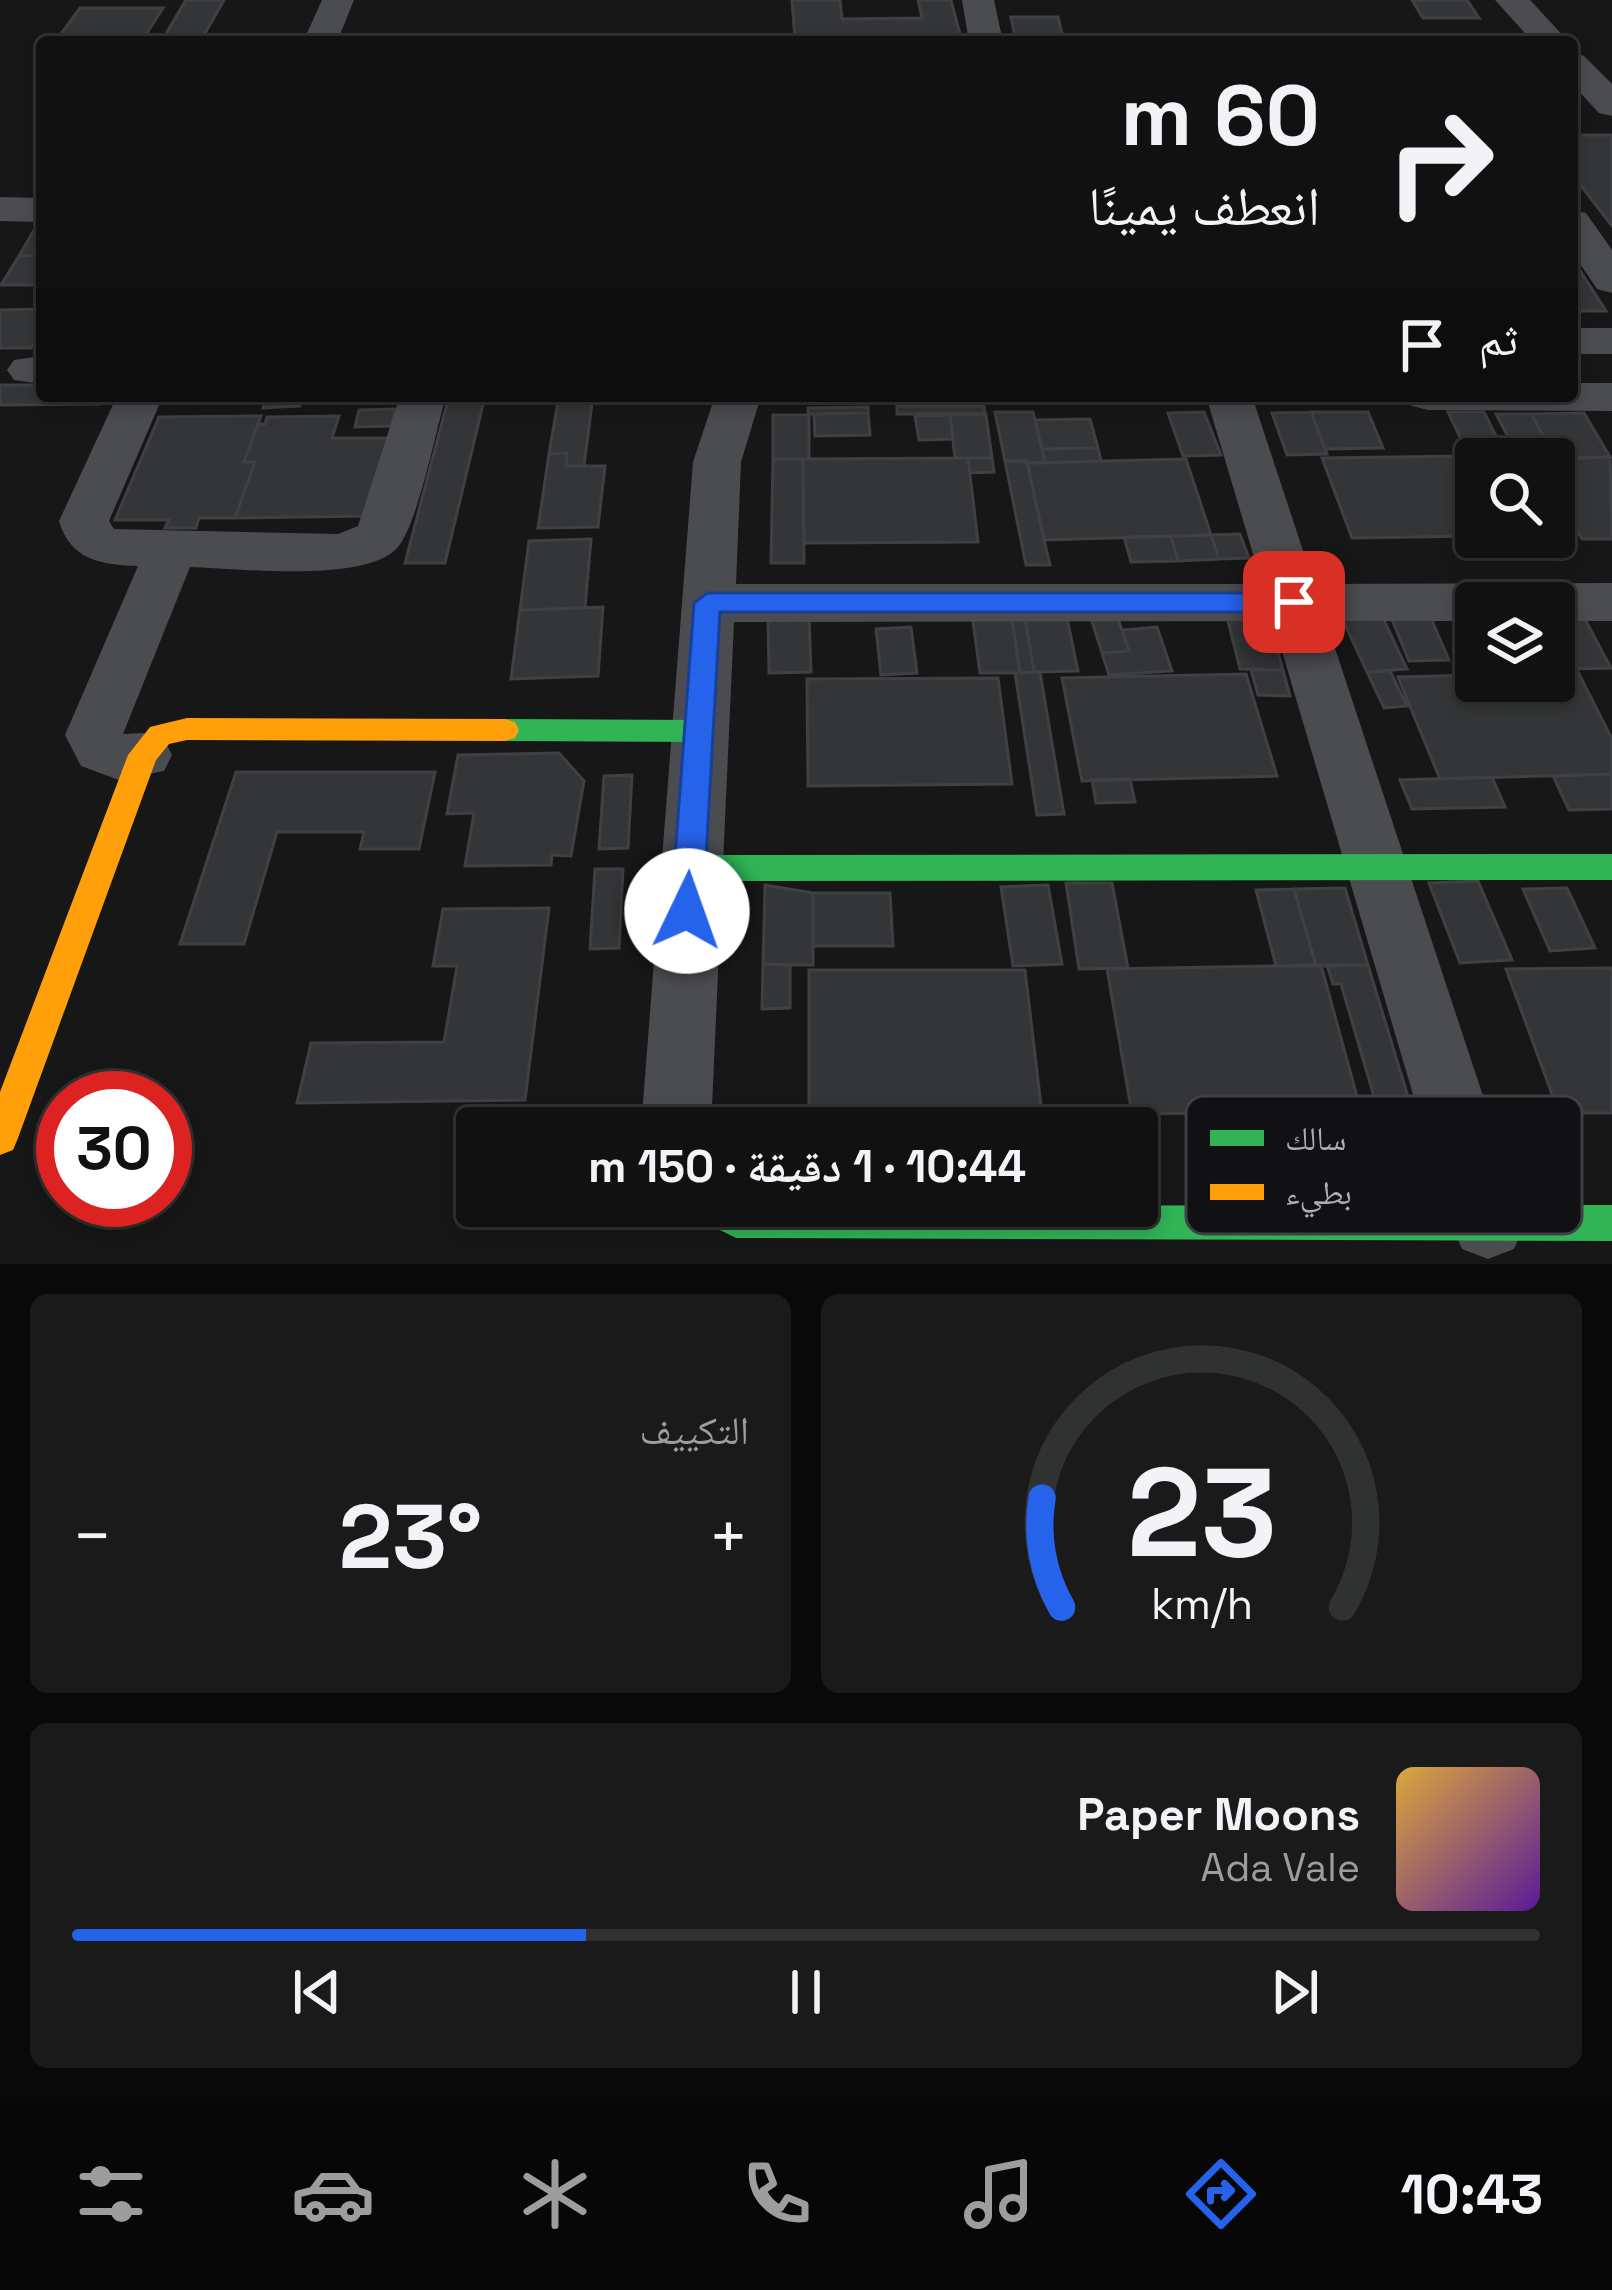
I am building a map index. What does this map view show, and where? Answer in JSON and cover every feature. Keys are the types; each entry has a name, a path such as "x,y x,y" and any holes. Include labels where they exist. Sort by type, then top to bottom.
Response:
{"street":[{"path":"323,36 338,0"},
{"path":"978,0 985,36"},
{"path":"1511,0 1546,36"},
{"path":"1578,72 1596,99"},
{"path":"0,209 36,210"},
{"path":"1578,231 1612,280"},
{"path":"1578,341 1612,341"},
{"path":"1578,397 1612,397"},
{"path":"137,402 84,521 86,533 111,548 338,552 370,544 386,523 421,402"},
{"path":"677,1107 717,462 736,402"},
{"path":"1231,402 1449,1096"},
{"path":"143,754 119,757 101,750 94,735 171,549"},
{"path":"707,603 1612,602"},
{"path":"0,1138 143,754 160,735 187,729 698,731"},
{"path":"689,868 1612,867"},
{"path":"1582,1223 1612,1223"}],"building":[{"path":"186,0 224,0 203,36 165,36"},
{"path":"792,0 840,0 842,19 922,18 918,0 951,0 960,36 795,36"},
{"path":"1412,0 1467,0 1479,18 1423,18"},
{"path":"80,8 163,8 145,36 59,36"},
{"path":"1011,17 1058,17 1063,36 1015,36"},
{"path":"1578,135 1612,135 1612,226 1578,182"},
{"path":"36,227 36,255 19,256"},
{"path":"36,255 36,285 1,285 19,256"},
{"path":"1578,267 1606,311 1578,311"},
{"path":"36,309 36,339 31,348 0,348 0,310"},
{"path":"0,385 36,385 36,402 101,402 100,404 0,405"},
{"path":"264,402 301,402 300,406 263,408"},
{"path":"447,402 484,402 445,563 405,563"},
{"path":"558,402 592,402 584,466 566,466 567,453 549,454"},
{"path":"897,406 984,406 985,413 897,414"},
{"path":"868,407 868,413 808,414 808,408"},
{"path":"395,409 392,426 355,427 359,410"},
{"path":"995,412 1033,412 1045,463 1005,461"},
{"path":"1204,412 1221,455 1183,456 1168,413"},
{"path":"1311,412 1327,454 1287,455 1272,413"},
{"path":"1311,412 1368,412 1383,448 1325,449"},
{"path":"1448,412 1484,412 1497,438 1460,438"},
{"path":"868,413 870,435 815,436 814,414"},
{"path":"1584,413 1610,457 1575,458 1575,438 1544,438 1531,414"},
{"path":"1496,414 1531,414 1544,438 1509,438"},
{"path":"773,415 809,415 809,459 773,459"},
{"path":"950,415 986,415 992,458 955,458"},
{"path":"950,415 953,439 919,440 915,416"},
{"path":"261,416 244,462 255,462 235,518 199,518 196,528 165,528 169,520 115,520 159,417"},
{"path":"339,416 332,438 389,438 368,516 235,518 255,462 244,462 258,424 265,424 267,417"},
{"path":"1090,419 1098,448 1042,449 1035,420"},
{"path":"1098,448 1101,461 1045,463 1042,449"},
{"path":"567,453 566,466 605,466 598,527 538,528 549,454"},
{"path":"1455,456 1455,536 1352,538 1322,458"},
{"path":"1575,457 1610,457 1612,539 1582,539 1575,528"},
{"path":"968,458 978,542 804,543 803,459"},
{"path":"968,458 992,458 994,472 970,473"},
{"path":"773,459 803,459 804,563 771,563"},
{"path":"1186,459 1211,535 1044,540 1027,463"},
{"path":"1027,460 1050,565 1026,565 1005,461"},
{"path":"1240,534 1249,558 1219,559 1211,535"},
{"path":"1211,535 1219,559 1178,561 1171,536"},
{"path":"1171,536 1178,561 1131,562 1124,537"},
{"path":"591,539 585,608 520,610 529,541"},
{"path":"603,607 598,676 511,679 520,610"},
{"path":"1575,610 1580,610 1611,668 1575,669"},
{"path":"1380,612 1407,669 1367,672 1340,614"},
{"path":"1011,613 1024,613 1034,672 1020,673"},
{"path":"1011,613 1020,673 980,673 972,614"},
{"path":"1024,613 1066,613 1078,671 1034,672"},
{"path":"1226,613 1267,613 1283,670 1240,669"},
{"path":"809,615 811,672 769,673 768,616"},
{"path":"1117,616 1129,651 1102,653 1091,618"},
{"path":"1430,616 1449,660 1409,661 1391,617"},
{"path":"911,627 917,673 881,675 876,629"},
{"path":"1157,627 1172,671 1109,675 1102,653 1129,651 1122,630"},
{"path":"1251,670 1283,670 1290,696 1258,695"},
{"path":"1390,671 1407,706 1384,708 1367,672"},
{"path":"1040,672 1064,814 1037,815 1015,673"},
{"path":"1575,672 1612,739 1612,774 1440,779 1398,677 1455,676 1455,702 1575,702"},
{"path":"1246,674 1277,776 1082,781 1062,678"},
{"path":"998,678 1012,784 808,786 807,679"},
{"path":"559,753 584,781 571,856 552,855 551,865 465,866 474,813 447,814 458,755"},
{"path":"236,772 435,772 419,849 360,849 364,832 277,832 244,944 180,944"},
{"path":"1612,774 1612,809 1569,810 1553,776"},
{"path":"632,775 628,848 599,849 604,776"},
{"path":"1492,777 1505,807 1412,809 1400,780"},
{"path":"1130,779 1135,802 1096,803 1092,780"},
{"path":"595,869 623,869 619,948 590,949"},
{"path":"1478,881 1512,960 1460,963 1429,883"},
{"path":"1066,883 1112,883 1128,968 1079,969"},
{"path":"765,885 813,893 813,965 763,964"},
{"path":"1048,885 1062,964 1013,966 1001,887"},
{"path":"1345,888 1368,965 1316,966 1294,889"},
{"path":"1567,888 1595,948 1550,951 1523,889"},
{"path":"1294,889 1316,966 1276,966 1256,890"},
{"path":"813,893 890,893 893,946 813,946"},
{"path":"549,908 525,1100 297,1103 311,1043 444,1042 457,966 433,966 443,909"},
{"path":"763,964 790,965 790,1008 762,1009"},
{"path":"1321,965 1357,1096 1186,1096 1186,1113 1131,1107 1107,969"},
{"path":"1327,965 1368,965 1408,1096 1374,1096 1341,984 1333,984"},
{"path":"1612,968 1612,1113 1582,1113 1582,1096 1553,1096 1506,969"},
{"path":"809,970 1025,970 1041,1107 809,1107"}],"traffic: fast":[{"path":"505,730 698,731"},
{"path":"689,868 1612,867"},
{"path":"1158,1222 1186,1222"},
{"path":"1582,1223 1612,1223"}],"traffic: slow":[{"path":"0,1138 143,755 160,735 187,729 505,730"}],"route":[{"path":"687,911 707,603 1294,602"}]}
